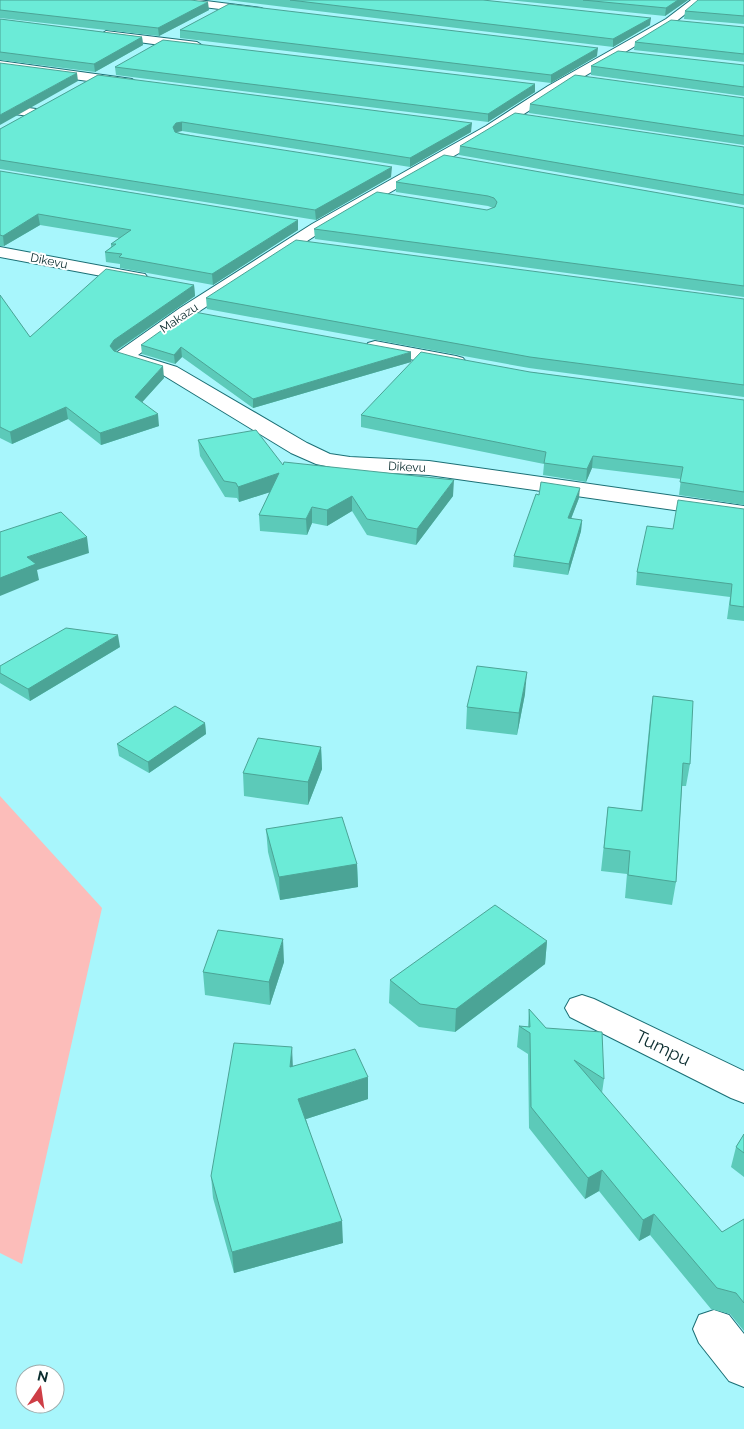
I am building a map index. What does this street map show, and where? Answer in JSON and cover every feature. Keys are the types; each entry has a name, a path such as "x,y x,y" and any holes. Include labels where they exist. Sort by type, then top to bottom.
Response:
{"street":[{"path":"171,0 276,12"},
{"path":"210,16 239,0"},
{"name":"Makazu","path":"148,339 186,312 318,227 491,130 553,89 670,22 698,0"},
{"path":"651,20 688,24"},
{"path":"144,51 177,33"},
{"path":"94,34 209,48"},
{"path":"598,50 637,55"},
{"path":"0,65 146,84"},
{"path":"79,88 112,69"},
{"path":"573,78 592,81"},
{"path":"534,87 553,89"},
{"path":"0,108 40,110 14,125"},
{"path":"512,116 532,119"},
{"path":"472,127 491,130"},
{"path":"442,158 461,162"},
{"path":"394,171 413,174"},
{"path":"375,195 403,200"},
{"path":"299,224 318,227"},
{"path":"293,243 322,247"},
{"name":"Dikevu","path":"0,252 160,282"},
{"path":"188,288 216,293"},
{"path":"186,312 216,318"},
{"name":"Dikevu","path":"148,339 123,357 170,371 299,448 324,459 350,464 429,468 744,513"},
{"path":"353,343 470,365"},
{"name":"Tumpu","path":"582,1008 744,1088"},
{"path":"714,1329 744,1367"}],"shaded area":[{"path":"0,796 102,908 22,1264 0,1253"}],"building":[{"path":"0,0 190,0 208,2 158,28 0,10"},
{"path":"290,0 483,0 651,18 613,39"},
{"path":"583,0 678,0 666,8"},
{"path":"698,0 744,0 744,16 685,11"},
{"path":"229,4 598,48 551,75 180,30"},
{"path":"0,19 142,37 94,64 0,52"},
{"path":"671,20 744,27 744,54 635,42"},
{"path":"163,40 535,84 488,114 115,67"},
{"path":"618,51 744,65 744,87 591,66"},
{"path":"0,63 77,73 0,115"},
{"path":"98,75 472,123 410,158 182,122 176,123 173,127 175,132 181,134 392,167 315,210 0,160 0,129"},
{"path":"575,75 744,98 744,136 530,104"},
{"path":"515,113 744,147 744,195 460,146"},
{"path":"444,155 744,208 744,286 314,229 377,192 487,210 495,207 497,202 494,198 488,196 396,182"},
{"path":"0,171 298,220 212,274 119,257 122,254 105,252 116,244 111,244 131,230 38,214 3,236 0,235"},
{"path":"296,240 744,299 744,385 530,357 206,298"},
{"path":"106,269 194,285 114,340 110,346 114,351 163,366 135,397 158,414 100,433 66,407 10,432 0,427 0,295 30,337"},
{"path":"189,311 411,352 253,399 181,347 174,355 141,345"},
{"path":"421,352 530,372 744,400 744,492 680,482 683,467 593,456 587,469 544,463 546,452 361,415"},
{"path":"256,430 283,465 284,462 454,480 417,529 367,519 352,496 327,510 312,507 306,519 259,515 279,473 238,487 236,483 224,481 198,440"},
{"path":"541,482 580,488 568,518 582,520 569,564 514,556 536,494 539,495"},
{"path":"678,500 744,509 744,607 730,605 732,584 637,572 647,526 673,529"},
{"path":"61,512 87,537 27,557 36,564 0,578 0,532"},
{"path":"66,628 118,635 28,689 0,673 0,666"},
{"path":"477,666 527,672 519,713 467,707"},
{"path":"653,696 693,701 690,764 683,763 676,882 628,875 630,851 604,848 608,807 642,811"},
{"path":"175,706 205,723 148,762 117,744"},
{"path":"258,738 321,747 308,782 243,773"},
{"path":"342,817 357,864 279,877 266,829"},
{"path":"495,905 547,941 456,1009 420,1004 390,980"},
{"path":"218,930 283,939 269,982 203,972"},
{"path":"529,1009 546,1028 602,1032 604,1079 574,1060 722,1232 744,1219 744,1303 736,1293 717,1288 654,1214 643,1220 602,1170 588,1178 531,1107 530,1033 519,1026 530,1027"},
{"path":"234,1043 292,1047 290,1067 355,1049 368,1077 298,1099 342,1221 232,1252 211,1176"},
{"path":"744,1134 744,1153 736,1147"}]}
